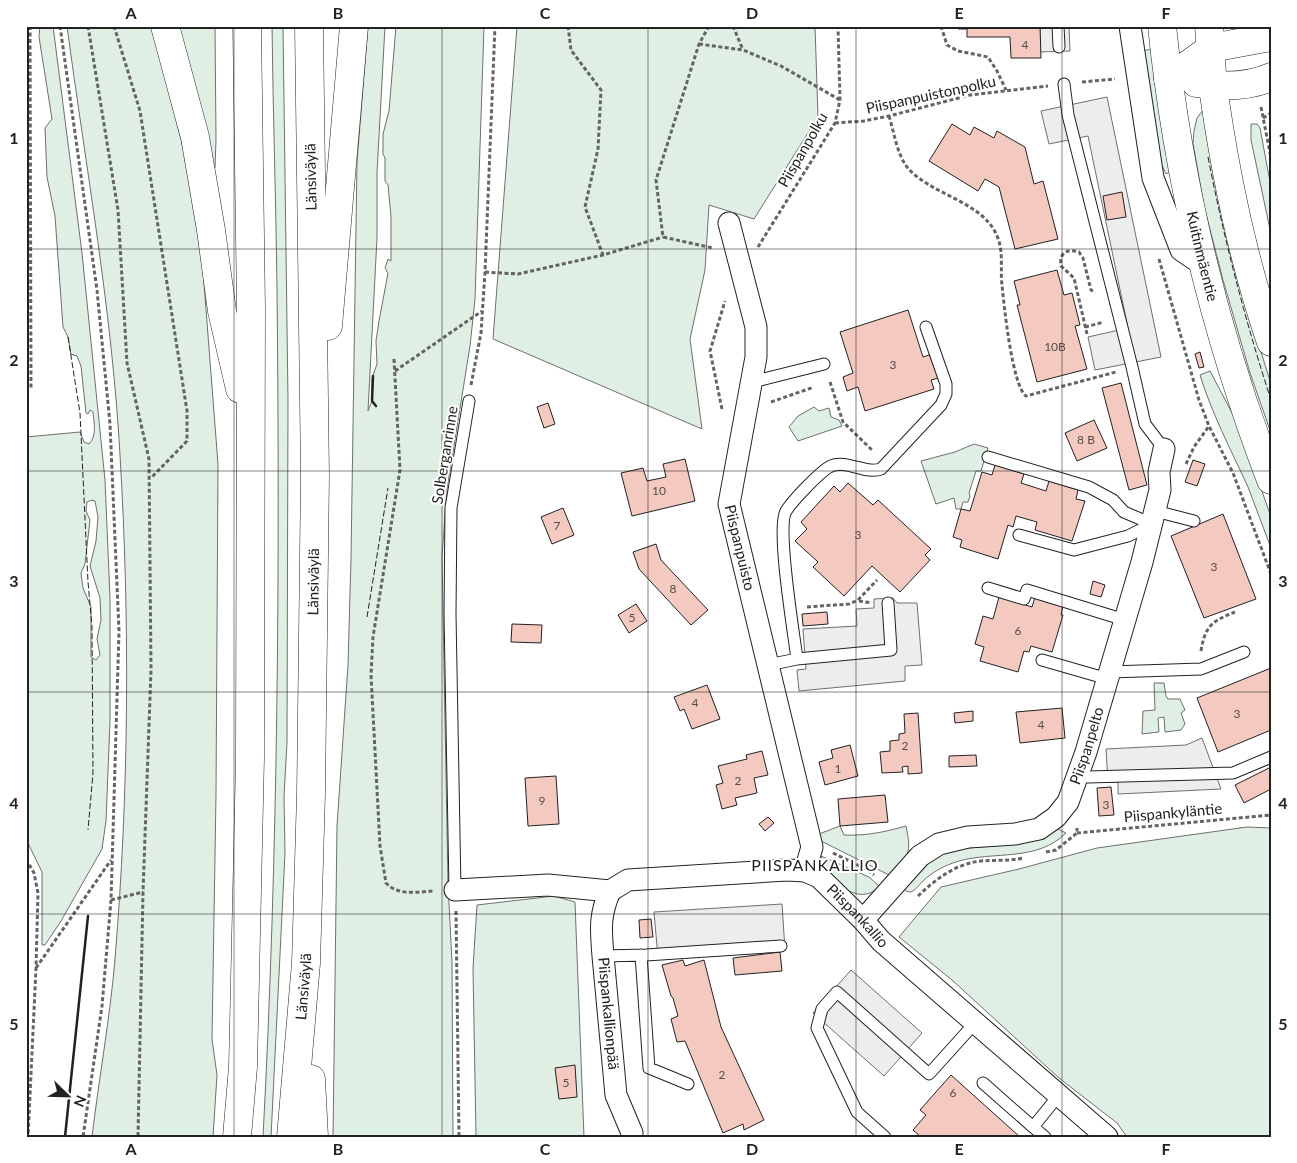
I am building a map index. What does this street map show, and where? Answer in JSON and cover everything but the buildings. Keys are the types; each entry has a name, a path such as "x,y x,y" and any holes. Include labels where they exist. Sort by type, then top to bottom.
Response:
{"main road":[{"path":"165,26 195,137 212,230 222,312 251,434"},
{"path":"237,1137 243,1067 250,758 251,434 247,26"},
{"name":"Länsiväylä","path":"292,1137 306,963 311,794 315,475 309,26"},
{"path":"315,475 354,26"},
{"name":"Kuitinmäentie","path":"1162,26 1168,79 1203,266 1248,419 1271,480"},
{"path":"1210,37 1213,86 1235,210 1247,263 1271,342"},
{"path":"1168,79 1210,37 1271,37"},
{"path":"1168,79 1213,86 1257,83 1271,77"},
{"path":"306,963 314,1137"}],"street":[{"path":"1130,26 1153,178 1182,250 1203,266"},
{"name":"Piispanpuisto","path":"729,223 756,327 756,357 729,504 812,847 805,871"},
{"name":"Piispanpelto","path":"863,920 920,856 939,844 968,837 1015,834 1039,829 1056,817 1068,802 1078,776 1125,620 1160,490 1159,472 1164,449"},
{"path":"455,890 548,885 610,891 628,880 787,870 805,871"},
{"name":"Piispankallio","path":"805,871 819,877 863,920 881,942 1107,1137"},
{"name":"Piispankallionpää","path":"610,891 602,909 601,933 603,956 616,1095 632,1133"}],"lane":[{"path":"1058,26 1059,47"},
{"path":"1064,84 1068,115 1145,424 1164,449"},
{"path":"797,659 783,547 785,512 814,480 831,466 851,465 875,472 881,469 941,405 946,394 946,384 926,327"},
{"path":"752,382 824,364"},
{"name":"Solberganrinne","path":"455,890 450,508 469,401"},
{"path":"988,457 1089,486 1114,500 1124,512 1194,521"},
{"path":"1019,535 1074,550 1128,536 1153,517"},
{"path":"988,588 1024,599 1027,590 1125,620"},
{"path":"768,665 797,659 891,650 888,603"},
{"path":"1042,660 1109,676 1201,669 1244,652"},
{"path":"1078,776 1233,773 1271,757"},
{"path":"603,956 781,946"},
{"path":"641,955 649,1068 688,1084"},
{"path":"885,1137 857,1112 817,1028 822,1009 837,992 929,1074 975,1023"},
{"path":"983,1083 1045,1137"},
{"path":"1033,1127 1059,1095"}],"path":[{"path":"30,26 31,389"},
{"path":"60,26 97,290 110,424 119,631 111,900 102,1006 83,1137"},
{"path":"88,26 118,210 128,362 149,459 150,479 152,670 143,892 138,1137"},
{"path":"114,26 140,111 187,411 187,441 150,479"},
{"name":"Solberganrinne","path":"469,401 483,311 495,26"},
{"path":"568,26 571,50 601,90 598,149 585,207 603,256"},
{"path":"663,238 656,180 699,44 709,26"},
{"path":"733,26 743,50"},
{"name":"Piispanpolku","path":"741,265 835,123 840,100 838,26"},
{"path":"941,26 947,45 958,51 988,57 1006,90"},
{"path":"699,44 743,50 781,66 840,100"},
{"name":"Piispanpuistonpolku","path":"835,123 864,121 889,116 970,95 1121,79"},
{"path":"1263,118 1271,113"},
{"path":"889,116 899,150 907,167 925,182 986,218 996,233 1000,244 1002,284 1015,373 1022,392 1026,396 1112,373"},
{"path":"485,272 518,274 603,256 663,238 707,246 741,265"},
{"path":"1087,334 1074,278 1061,266 1060,260 1063,253 1068,250 1079,252 1083,258 1091,290 1095,294 1113,290"},
{"path":"1157,252 1199,400 1209,426 1236,481 1271,574"},
{"path":"394,372 483,311"},
{"path":"1085,327 1101,323"},
{"path":"394,359 400,470 373,637 371,675 380,846 386,883 390,887 404,893 455,890 459,1137"},
{"path":"830,382 842,423 879,456"},
{"path":"791,608 849,604 858,600 877,580"},
{"path":"858,600 868,603"},
{"path":"1201,669 1203,638 1208,626 1223,616 1235,612"},
{"name":"Piispankyläntie","path":"1037,855 1056,850 1077,834 1271,815"},
{"path":"812,847 837,854 859,865 910,903 936,879 954,869 978,862 1028,857"},
{"path":"26,859 34,873 38,893 28,1137"},
{"path":"36,968 112,860"},
{"path":"111,900 143,892"}],"green space":[{"path":"40,26 53,26 82,253 105,480 110,598 110,721 106,821 102,849 61,921 45,945 42,945 42,872 26,839 26,437 80,432 84,442 89,444 92,441 94,429 93,412 90,410 88,414 86,413 81,366 77,356 71,354 68,337 63,327 55,216 47,177 45,128 52,119 39,37","holes":["95,501 98,517 96,541 90,566 100,598 101,620 97,639 100,655 96,660 91,657 91,607 83,588 81,573 85,564 90,520 86,511 87,502"]},
{"path":"67,26 152,26 186,159 202,258 218,464 212,1039 217,1075 213,1137 92,1137 113,981 120,896 127,644 120,455 111,347 98,240"},
{"path":"176,26 215,26 216,140 215,168 212,171"},
{"path":"272,26 283,26 288,400 287,742 284,797 285,853 271,1137 263,1137 275,819 278,607 277,289"},
{"path":"368,26 385,26 377,173 377,238 368,411 372,401 372,378 377,364 376,341 388,273 385,268 388,259 391,261 391,217 388,185 385,181 383,134 389,111 396,26 484,26 475,299 470,346 447,489 442,557 448,883 452,963 453,1137 333,1137 337,826 348,665 351,559 357,162"},
{"path":"517,26 815,26 818,117 754,219 709,205 705,270 690,339 702,429 493,339"},
{"path":"1152,49 1171,169 1166,174 1161,164 1142,51"},
{"path":"1203,110 1205,111 1257,339 1271,384 1271,433 1250,373 1204,206 1193,143 1197,118"},
{"path":"1251,124 1257,124 1260,128 1271,187 1271,234 1251,140"},
{"path":"1210,371 1240,428 1271,517 1271,548 1248,487 1210,404 1200,375"},
{"path":"814,407 819,411 829,408 831,417 839,420 842,426 798,441 789,427 798,416"},
{"path":"974,444 988,448 981,471 976,471 968,502 963,502 961,509 956,509 954,498 936,504 921,461 955,452"},
{"path":"1154,683 1164,683 1168,699 1180,699 1185,710 1181,713 1185,724 1181,730 1165,732 1164,717 1158,718 1159,732 1142,734 1143,711 1155,710"},
{"path":"840,826 844,835 860,835 906,826 909,849 905,858 889,875 821,841 819,834"},
{"path":"1247,827 1271,828 1271,1137 1127,1137 1117,1123 1059,1078 952,980 899,937 941,887 1097,848"},
{"path":"1058,829 1066,833 1055,842 1042,848 1029,852 959,861 934,872 912,891 907,892 904,889 929,863 943,853 957,849 1018,844"},
{"path":"821,856 869,877 879,886 871,892 863,894 849,891 837,883 822,868"},
{"path":"554,896 575,902 584,1137 476,1137 473,968 477,905"}],"shaded area":[{"path":"1040,26 1069,26 1070,51 1040,52"},
{"path":"1107,97 1161,357 1095,370 1088,337 1128,328 1088,136 1049,144 1041,111"},
{"path":"893,598 897,603 917,603 922,665 905,666 905,681 799,691 797,670 806,669 803,629 857,626 856,609 874,608 874,599"},
{"path":"1202,738 1221,789 1118,794 1118,782 1108,782 1106,749 1186,745"},
{"path":"782,904 785,950 658,958 654,912"},
{"path":"851,970 922,1033 884,1076 813,1013"}],"fence":[{"path":"1208,157 1236,279 1252,340 1271,400"},
{"path":"68,337 80,413 92,627 93,773 88,830"},
{"path":"367,617 388,488"}],"wall":[{"path":"373,376 372,401 376,406"},
{"path":"65,1137 88,916"}],"district":[{"name":"PIISPANKALLIO","path":"815,865"}]}
